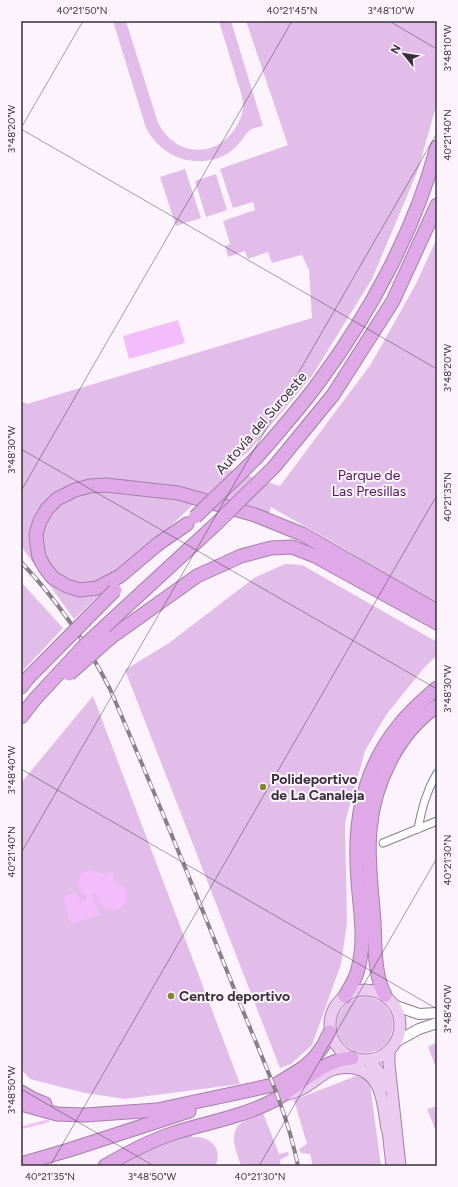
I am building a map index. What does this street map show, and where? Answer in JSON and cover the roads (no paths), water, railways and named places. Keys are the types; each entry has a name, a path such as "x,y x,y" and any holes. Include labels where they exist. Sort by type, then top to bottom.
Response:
{"highway":[{"name":"Autovía del Suroeste","path":"25,683 115,590 191,521 257,457 319,382 349,338 381,285 408,228 431,171 437,147"},
{"path":"21,717 35,699 86,645 216,524 274,467 333,395 393,301 437,204"},
{"path":"191,521 158,544 120,576 97,588 80,590 67,586 53,578 39,557 36,534 40,521 47,509 57,500 75,490 90,486 106,485 178,493 255,515 302,534 437,611"},
{"path":"35,699 60,682 110,638 197,576 241,556 271,548 292,547 315,556 437,623"},
{"path":"345,996 355,979 361,955 362,932 357,880 357,831 361,801 379,754 390,737 400,723 414,708 437,688"},
{"path":"385,995 378,980 373,918 370,831 373,808 392,757 417,724 437,706"},
{"path":"21,1104 57,1114 85,1115 157,1110 277,1084 303,1068 314,1058 323,1046 330,1032"},
{"path":"105,1166 124,1155 165,1137 258,1108 271,1102 326,1065 340,1059 352,1058"},
{"path":"21,1164 219,1102 255,1089"},
{"path":"21,1092 50,1106 85,1115"},
{"path":"69,1150 129,1137 283,1094"}],"main road":[{"path":"361,990 377,992 385,995 396,1006 400,1020 397,1041 382,1057 369,1061 352,1058 342,1052 335,1044 330,1032 330,1019 339,1000 361,990"},
{"path":"389,1051 389,1064 400,1166"},
{"path":"369,1061 376,1067 382,1079 387,1129"},
{"path":"283,1094 299,1091 321,1076 336,1069 357,1069 372,1076 376,1082 382,1102 392,1166"}],"street":[{"path":"418,829 422,807 429,787 437,773"},
{"path":"383,843 437,821"},
{"path":"396,1006 418,1014 437,1013"},
{"path":"397,1041 437,1023"}],"waterway":[{"path":"21,1128 48,1121"}],"railway":[{"path":"21,562 59,606 81,638 110,689 175,842 271,1080 293,1144 298,1166"}],"place":[{"name":"Polideportivo de La Canaleja","path":"263,787"},
{"name":"Centro deportivo","path":"171,996"}],"park label":[{"name":"Parque de Las Presillas","path":"369,484"}]}
